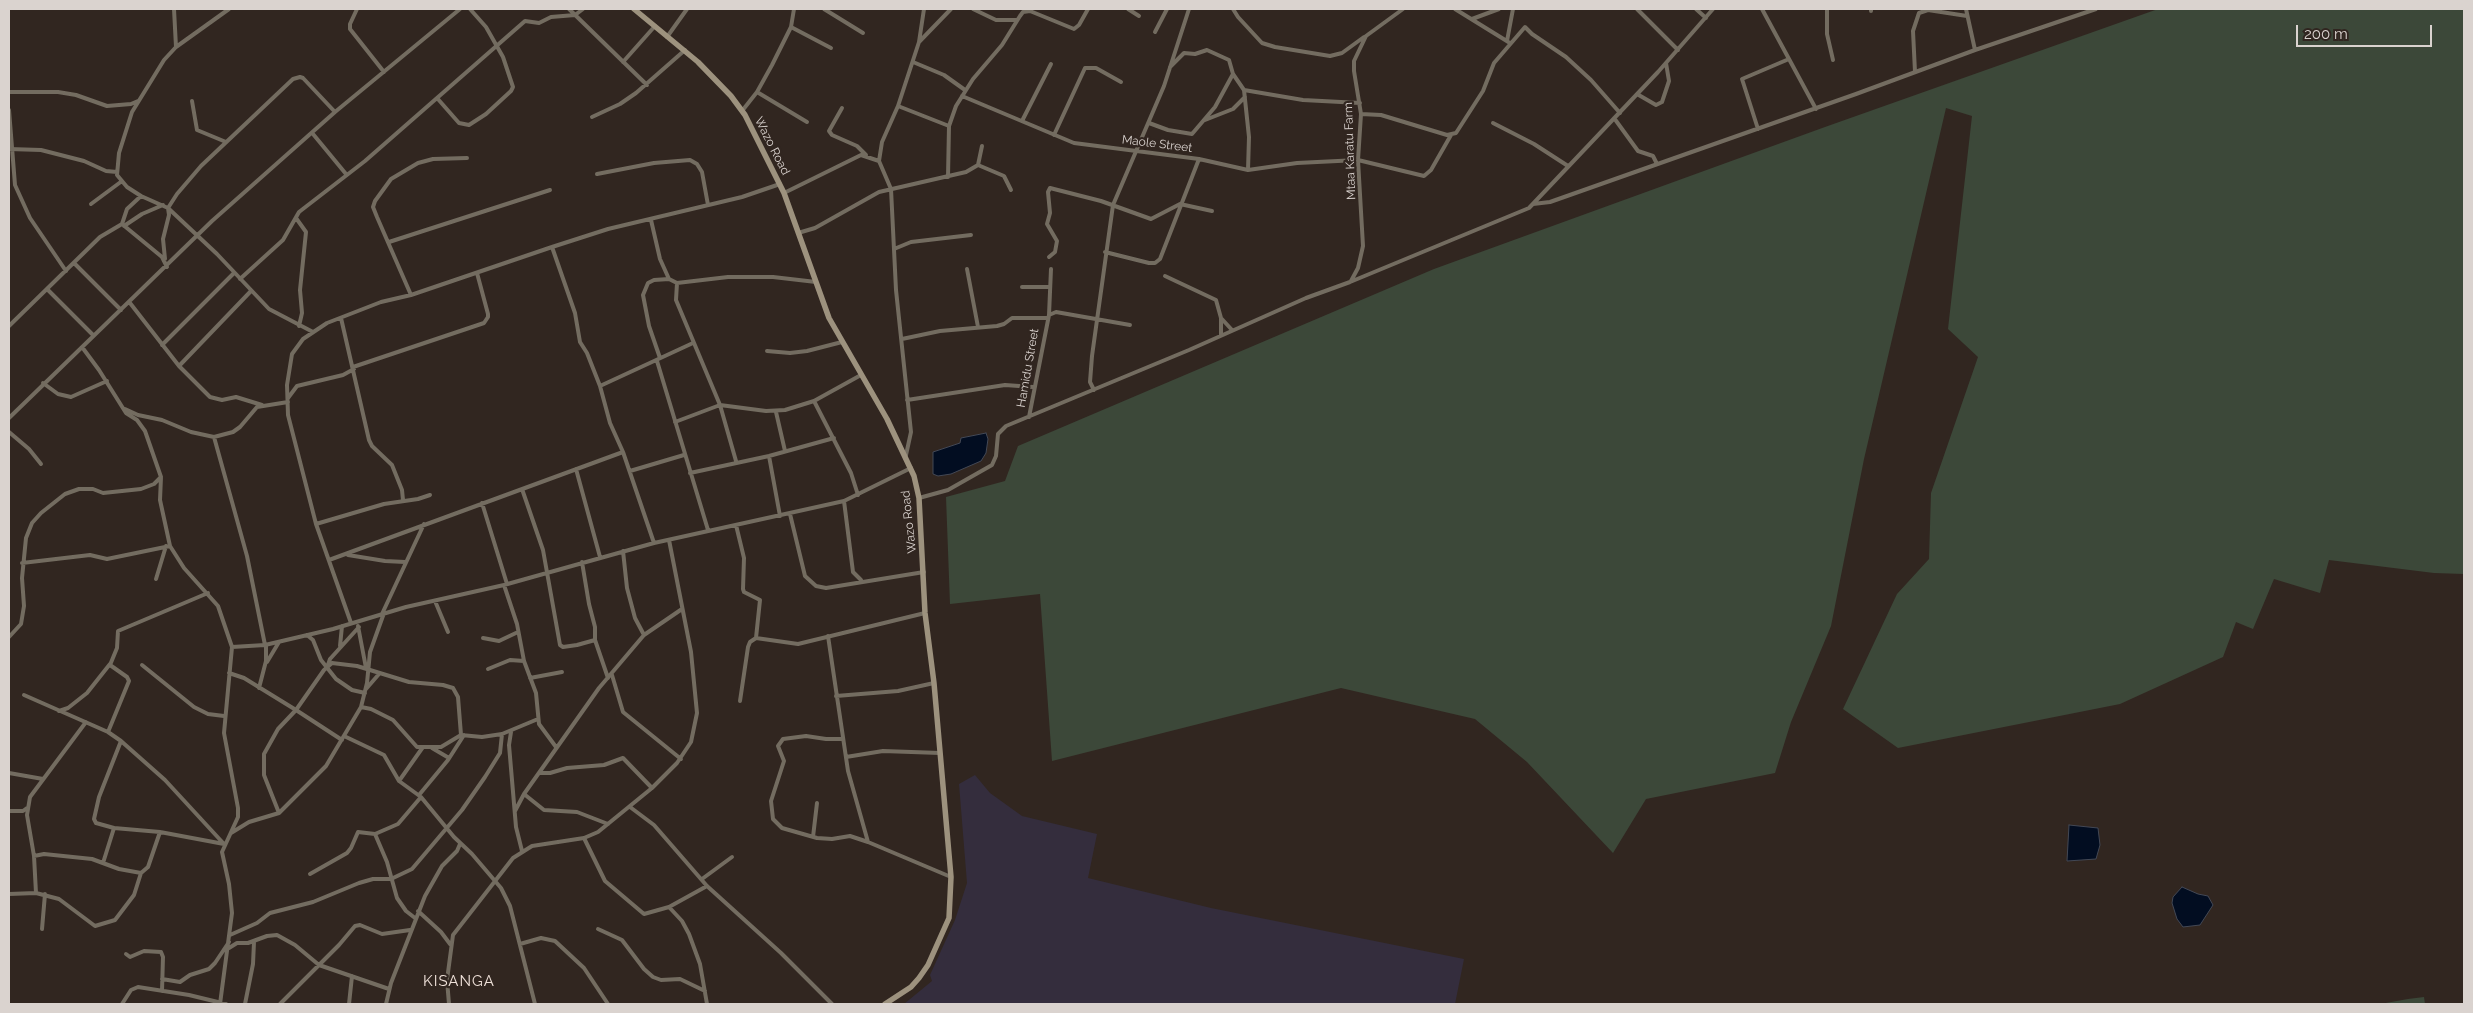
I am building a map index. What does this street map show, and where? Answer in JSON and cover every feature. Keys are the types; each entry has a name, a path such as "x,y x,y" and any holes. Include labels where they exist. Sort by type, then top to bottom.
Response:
{"main road":[{"name":"Wazo Road","path":"634,9 685,50 731,96 742,111 784,193 829,318 906,456 919,498 925,613 934,683 951,877 949,918 928,965 911,988 885,1004"}],"street":[{"path":"174,9 176,47"},
{"path":"230,9 176,47 164,60 138,100 124,133 117,172 122,181 141,196 165,207 269,309 313,332"},
{"path":"357,9 350,24 350,30 384,72"},
{"path":"10,415 93,335 130,303 166,264 212,221 313,134 335,112 460,9"},
{"path":"437,98 459,123 464,125 477,121 511,91 512,87 507,66 486,27 470,9"},
{"path":"570,9 647,85"},
{"path":"240,279 283,240 299,212 365,161 525,22 539,23 551,17 575,15 583,9"},
{"path":"667,37 687,9"},
{"path":"742,111 757,92 791,27 794,9"},
{"path":"824,9 863,34"},
{"path":"906,456 911,432 894,249 891,190 878,161 882,142 898,106 920,42 924,9"},
{"path":"920,42 951,9"},
{"path":"973,9 996,20 1017,20"},
{"path":"948,177 949,126 962,96 1002,45 1023,12 1030,11 1074,29 1079,25 1088,9"},
{"path":"1128,9 1139,16"},
{"path":"1155,32 1167,9"},
{"path":"1094,390 1090,382 1090,370 1113,205 1164,86 1189,9"},
{"path":"1233,9 1241,21 1262,43 1275,47 1320,55 1337,55 1348,50 1356,41 1366,36"},
{"name":"Mtaa Karatu Farm","path":"1350,282 1358,268 1363,246 1358,160 1361,114 1354,61 1366,36 1403,9"},
{"path":"1455,9 1509,42"},
{"path":"1472,19 1499,9"},
{"path":"1509,42 1514,9"},
{"path":"1638,9 1678,50"},
{"path":"1696,9 1706,18"},
{"path":"919,498 948,490 988,468 995,461 997,440 1001,430 1306,298 1350,282 1520,212 1533,204 1620,113 1713,9"},
{"path":"1762,9 1816,109"},
{"path":"1827,9 1827,34 1833,60"},
{"path":"1966,9 1975,50"},
{"path":"1533,204 1550,202 1816,109 1975,50 2096,9"},
{"path":"1916,72 1912,31 1919,14 1928,10 1967,16"},
{"path":"623,62 655,26"},
{"path":"791,27 831,48"},
{"path":"1361,114 1374,113 1451,135 1458,131 1469,116 1483,91 1494,63 1523,27 1566,57 1620,113"},
{"path":"592,117 620,104 647,85 685,50"},
{"path":"1169,68 1184,52 1194,54 1207,50 1226,58 1233,74 1244,90 1249,137 1248,170"},
{"path":"1758,129 1742,80 1789,59"},
{"path":"913,62 944,75 965,90"},
{"path":"1637,94 1656,105 1662,102 1668,80 1666,63"},
{"path":"1022,121 1051,64"},
{"path":"1054,135 1085,68 1096,68 1121,82"},
{"path":"1149,123 1168,130 1192,134 1206,120 1233,74"},
{"path":"9,326 48,290 100,237 142,214 165,207 226,142 296,77 304,78 335,112"},
{"path":"1244,90 1303,100 1360,103"},
{"path":"9,92 58,92 76,95 107,106 132,104 138,100"},
{"path":"757,92 807,122"},
{"name":"Maole Street","path":"962,96 1074,143 1199,159 1248,170 1297,163 1358,160 1424,176 1431,170 1451,135"},
{"path":"1206,120 1233,108 1245,97"},
{"path":"192,102 197,130 226,142"},
{"path":"898,106 949,126"},
{"path":"842,108 829,131 832,135 856,146 866,155 878,161"},
{"path":"9,110 15,185 30,218 66,271"},
{"path":"1614,118 1638,151 1653,156 1657,164"},
{"path":"1493,123 1534,144 1568,166"},
{"path":"313,134 346,174"},
{"path":"798,232 815,228 862,200 891,190 966,172 978,165 982,146"},
{"path":"11,149 41,150 84,161 106,171 117,172"},
{"path":"784,193 862,155 866,155"},
{"path":"411,294 390,242 373,207 388,182 418,162 433,159 467,158"},
{"path":"1105,252 1155,263 1160,259 1199,159"},
{"path":"597,174 654,163 690,160 697,164 702,172 708,205"},
{"path":"978,165 1004,176 1010,190"},
{"path":"91,204 122,181"},
{"path":"351,623 316,524 288,415 287,385 292,354 303,339 341,318 381,302 477,273 608,229 742,197 780,184"},
{"path":"9,187 15,185"},
{"path":"1049,257 1055,252 1057,240 1047,224 1050,213 1048,192 1050,188 1113,205 1151,219 1183,204 1212,211"},
{"path":"390,242 550,190"},
{"path":"123,225 127,209 141,196"},
{"path":"165,207 168,221 163,239 166,264"},
{"path":"296,218 306,232 300,290 302,314 299,326"},
{"path":"651,220 660,259 670,279"},
{"path":"123,225 166,264"},
{"path":"894,249 924,239 971,235"},
{"path":"552,247 575,313 580,342 587,353 600,386 610,423 623,452 654,542"},
{"path":"74,262 122,310"},
{"path":"967,269 978,327"},
{"path":"902,339 940,331 1004,324 1012,318 1048,316 1051,269"},
{"path":"162,345 234,273"},
{"path":"123,408 138,415 162,420 191,432 214,437 233,432 245,423 254,409 288,400 297,386 343,375 353,368 484,323 488,314 477,273"},
{"path":"1165,276 1216,300 1221,318 1221,335"},
{"path":"708,530 684,455 649,326 643,295 648,283 662,278 670,279 677,283 736,277 773,277 816,282"},
{"path":"677,283 676,300 720,405 736,461"},
{"path":"1022,287 1050,287"},
{"path":"48,290 93,335"},
{"path":"180,366 251,291"},
{"path":"130,303 180,366 213,399 222,400 232,396 264,406"},
{"name":"Hamidu Street","path":"1029,417 1048,316 1056,312 1130,325"},
{"path":"341,318 369,440 372,446 392,465 399,480 403,500"},
{"path":"1221,318 1232,330"},
{"path":"767,351 790,353 807,351 842,342"},
{"path":"600,386 693,343"},
{"path":"82,347 107,381 123,408 145,431 161,477 160,500 168,546 184,568 208,593 221,613 232,647 224,716 225,744 238,808 238,817 224,844 223,858 230,896 230,935 220,1003"},
{"path":"676,422 720,405 776,412 814,401 861,375"},
{"path":"44,383 58,394 71,397 107,381"},
{"path":"907,400 1005,385 1034,387"},
{"path":"814,401 851,472 858,494"},
{"path":"776,412 785,451"},
{"path":"9,432 35,454 41,464"},
{"path":"214,437 247,556 265,645 266,664"},
{"path":"690,473 736,461 769,456 834,438"},
{"path":"330,560 482,502 623,452"},
{"path":"630,471 684,455"},
{"path":"769,456 780,516"},
{"path":"232,647 265,645 279,642 383,614 506,585 654,542 844,501 911,468"},
{"path":"576,469 600,557"},
{"path":"9,637 21,624 23,615 22,563 26,538 32,523 41,512 65,494 79,489 93,489 103,494 142,489 154,484 161,477"},
{"path":"522,489 536,524 560,645 577,646 595,640"},
{"path":"316,524 403,500 418,500 430,495"},
{"path":"844,501 852,572 861,580"},
{"path":"482,502 506,585 524,661 536,693 538,719 542,729 556,747"},
{"path":"790,514 805,576 809,582 826,588 861,580 924,572"},
{"path":"230,834 249,822 279,813 326,766 361,707 372,646 383,614 405,562 424,524"},
{"path":"736,525 744,558 743,589 744,592 757,596 760,600 756,638"},
{"path":"448,1004 447,980 450,946 454,931 522,851 532,846 584,838 609,824 652,788 680,759 690,742 697,713 691,652 668,540"},
{"path":"22,563 90,555 108,559 168,546"},
{"path":"156,579 168,546"},
{"path":"623,551 627,588 635,618 644,635"},
{"path":"347,554 385,561 405,562"},
{"path":"582,562 595,627 595,640 608,678"},
{"path":"60,711 68,708 87,694 99,681 110,664 117,648 117,632 119,629 208,593"},
{"path":"435,601 448,632"},
{"path":"515,812 524,794 556,747 608,678 644,635 682,610"},
{"path":"740,701 748,647 750,642 756,638 798,644 925,613"},
{"path":"356,622 359,627 367,670"},
{"path":"340,648 342,626"},
{"path":"279,813 264,775 264,754 274,735 296,710 327,667 330,659 359,627"},
{"path":"9,630 9,637"},
{"path":"483,638 499,641 518,632"},
{"path":"307,635 314,641 327,667 341,684 352,690 365,692"},
{"path":"828,636 846,757 856,806 868,842"},
{"path":"260,688 266,664 279,642"},
{"path":"488,669 510,660 524,661"},
{"path":"310,874 346,853 351,848 358,832 375,834 398,824 449,758 462,735 458,697 453,688 443,685 409,682 346,664 332,663 327,667"},
{"path":"108,732 129,681 128,677 111,668 110,664"},
{"path":"142,665 201,711 224,716"},
{"path":"530,678 562,672"},
{"path":"230,673 260,688 343,738 384,755 399,781 420,796 460,844 472,854 507,898 535,1004"},
{"path":"365,692 379,674"},
{"path":"612,675 623,712 680,759"},
{"path":"836,696 898,691 934,683"},
{"path":"24,695 108,732 121,741 165,780 224,844"},
{"path":"361,707 388,717 411,743 431,748 446,745 462,735 510,732 538,719"},
{"path":"36,893 34,856 27,808 30,797 86,722"},
{"path":"510,732 509,745 516,827 522,851"},
{"path":"230,935 258,924 268,914 313,902 373,879 391,879 412,869 447,828 495,762 503,742 502,734"},
{"path":"843,739 798,736 783,739 778,746 784,761 771,800 773,819 782,828 813,837 832,839 850,836 951,877"},
{"path":"121,741 99,797 94,819 96,823 114,828 160,832 224,844"},
{"path":"399,781 423,747"},
{"path":"431,748 449,758"},
{"path":"846,757 883,751 940,753"},
{"path":"539,774 567,768 598,766 623,758 652,788"},
{"path":"9,773 43,779"},
{"path":"524,794 544,810 577,812 609,824"},
{"path":"813,837 816,804"},
{"path":"630,807 654,825 707,886 781,953 832,1004"},
{"path":"9,811 23,811 27,808"},
{"path":"103,863 114,828"},
{"path":"9,894 45,894 67,903 93,926 109,923 115,920 131,900 141,873 148,867 160,832"},
{"path":"375,834 388,862 391,879 400,904 415,918"},
{"path":"584,838 605,881 641,913 647,915 669,907 707,886"},
{"path":"386,1004 389,989 404,953 410,930 418,911 434,878 460,844"},
{"path":"34,856 44,854 72,856 103,863 118,869 141,873"},
{"path":"702,879 732,857"},
{"path":"42,929 45,894"},
{"path":"669,907 682,921 689,934 700,964 707,1004"},
{"path":"418,911 441,932 450,946"},
{"path":"280,1004 356,925 382,934 410,930"},
{"path":"598,929 622,940 644,969 653,977 661,980 680,979 705,991"},
{"path":"228,949 237,943 254,942 267,936 278,935 295,944 319,965 389,989"},
{"path":"520,944 541,938 555,941 584,968 608,1004"},
{"path":"162,978 180,982 190,975 209,969 229,941"},
{"path":"245,1004 254,964 254,942"},
{"path":"126,954 130,957 144,951 161,952 163,957 162,991"},
{"path":"349,1004 352,976"},
{"path":"122,1004 134,988 162,991 226,1004"}],"shaded area":[{"path":"975,775 990,793 1022,816 1097,834 1088,878 1211,908 1464,959 1455,1004 904,1004 932,981 930,975 955,920 967,883 959,784"}],"green space":[{"path":"2158,9 2464,9 2464,574 2434,573 2329,560 2320,593 2274,579 2253,629 2236,622 2223,657 2120,704 1898,748 1843,709 1897,594 1929,559 1931,493 1978,357 1948,329 1972,116 1946,108 1864,459 1831,626 1791,722 1775,773 1646,799 1613,853 1527,762 1475,719 1341,688 1052,761 1040,594 950,604 946,497 1005,481 1018,446 1434,269"},
{"path":"2424,997 2425,1004 2380,1004 2408,999"}],"water":[{"path":"986,433 988,439 986,453 981,461 951,474 938,476 933,474 933,452 960,443 961,438"},
{"path":"2069,825 2098,828 2100,845 2096,859 2067,861"},
{"path":"2182,887 2208,896 2213,905 2200,925 2183,927 2177,919 2172,903 2173,897"}],"district":[{"name":"KISANGA","path":"459,981"}]}
